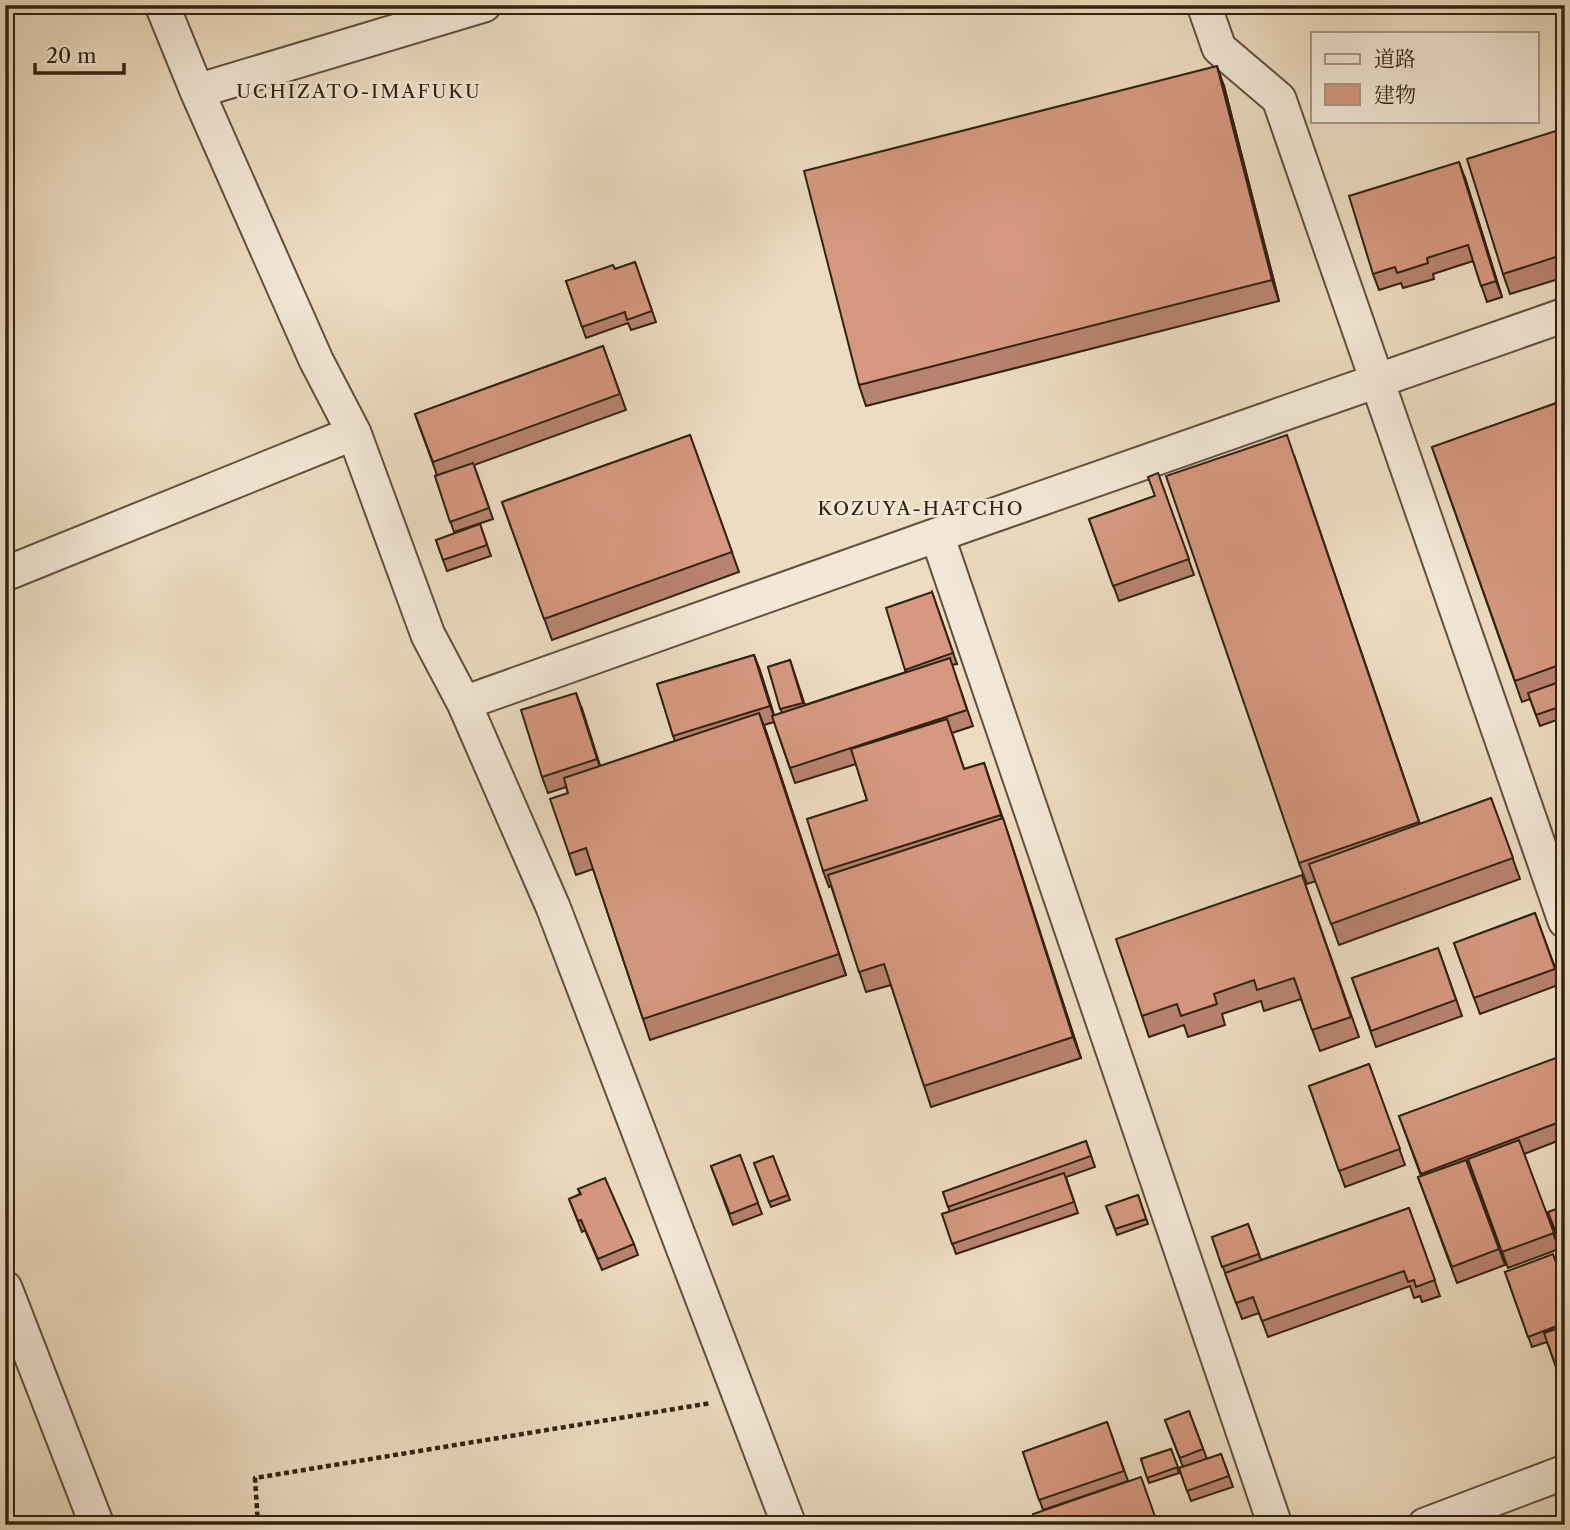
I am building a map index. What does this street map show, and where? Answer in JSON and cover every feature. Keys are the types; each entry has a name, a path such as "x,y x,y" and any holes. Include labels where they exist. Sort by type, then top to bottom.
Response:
{"street":[{"path":"162,5 197,91 316,360 354,433 428,635 464,703 553,907 789,1525"},
{"path":"197,91 484,5"},
{"path":"1204,5 1219,48 1279,99 1565,921"},
{"path":"464,703 1565,315"},
{"path":"5,574 354,433"},
{"path":"937,535 1276,1525"},
{"path":"5,1288 97,1525"},
{"path":"1425,1525 1565,1472"}],"path":[{"path":"258,1525 255,1478 739,1398"}],"building":[{"path":"1217,66 1272,280 859,385 804,171"},
{"path":"1565,128 1565,254 1503,274 1467,159"},
{"path":"1459,162 1496,281 1481,286 1468,245 1427,258 1428,263 1397,273 1395,267 1373,274 1349,196"},
{"path":"635,262 652,311 627,320 625,312 582,327 566,281 613,265 615,269"},
{"path":"603,346 620,394 433,462 415,414"},
{"path":"1565,400 1565,663 1515,681 1432,447"},
{"path":"690,435 732,552 544,619 502,502"},
{"path":"1287,435 1419,822 1299,863 1166,476"},
{"path":"473,463 489,508 450,522 435,476"},
{"path":"1158,473 1189,559 1113,586 1089,519 1155,496 1148,477"},
{"path":"480,524 487,545 443,560 436,540"},
{"path":"932,592 953,653 905,670 886,608"},
{"path":"754,655 770,706 673,736 657,684"},
{"path":"950,658 967,710 790,768 772,716"},
{"path":"790,660 803,703 780,709 768,667"},
{"path":"1565,680 1565,705 1536,715 1528,693"},
{"path":"576,693 597,759 542,777 521,710"},
{"path":"759,713 839,954 643,1019 586,848 569,854 550,799 568,793 564,778"},
{"path":"947,719 964,769 984,763 1001,815 823,871 807,819 867,800 851,749"},
{"path":"1491,798 1513,858 1331,924 1309,864"},
{"path":"1003,818 1073,1037 924,1086 884,964 859,972 828,875"},
{"path":"1302,875 1351,1017 1312,1030 1294,978 1257,990 1254,980 1214,994 1217,1004 1181,1016 1177,1004 1142,1016 1116,939"},
{"path":"1535,913 1555,969 1474,998 1454,943"},
{"path":"1438,948 1456,1000 1371,1031 1352,978"},
{"path":"1564,1055 1565,1075 1560,1077 1561,1082 1565,1081 1565,1120 1421,1174 1399,1116"},
{"path":"1369,1064 1400,1149 1339,1171 1309,1086"},
{"path":"1519,1140 1554,1233 1502,1252 1468,1159"},
{"path":"1086,1141 1091,1156 948,1207 943,1192"},
{"path":"740,1155 758,1203 730,1214 711,1166"},
{"path":"773,1156 788,1195 769,1202 754,1163"},
{"path":"1466,1160 1499,1249 1452,1267 1418,1177"},
{"path":"1064,1173 1074,1202 952,1244 942,1214"},
{"path":"605,1178 634,1244 598,1259 569,1199 581,1194 578,1189"},
{"path":"1138,1195 1146,1219 1115,1229 1106,1206"},
{"path":"1565,1206 1565,1236 1558,1238 1548,1212"},
{"path":"1409,1208 1435,1280 1416,1287 1414,1280 1408,1282 1404,1271 1262,1321 1253,1297 1236,1303 1225,1273"},
{"path":"1248,1224 1259,1254 1222,1267 1212,1237"},
{"path":"1553,1254 1565,1288 1565,1323 1528,1337 1505,1272"},
{"path":"1565,1326 1565,1392 1544,1333"},
{"path":"1189,1411 1203,1449 1180,1458 1165,1420"},
{"path":"1107,1422 1124,1471 1039,1500 1023,1452"},
{"path":"1171,1449 1178,1467 1147,1478 1141,1459"},
{"path":"1221,1454 1229,1476 1187,1491 1179,1468"},
{"path":"1141,1477 1158,1525 1037,1525 1033,1514"},
{"path":"949,1517 952,1525 928,1524"},
{"path":"924,1519 926,1525 908,1525"}],"district":[{"name":"UCHIZATO-IMAFUKU","path":"359,91"},
{"name":"KOZUYA-HATCHO","path":"921,508"}]}
